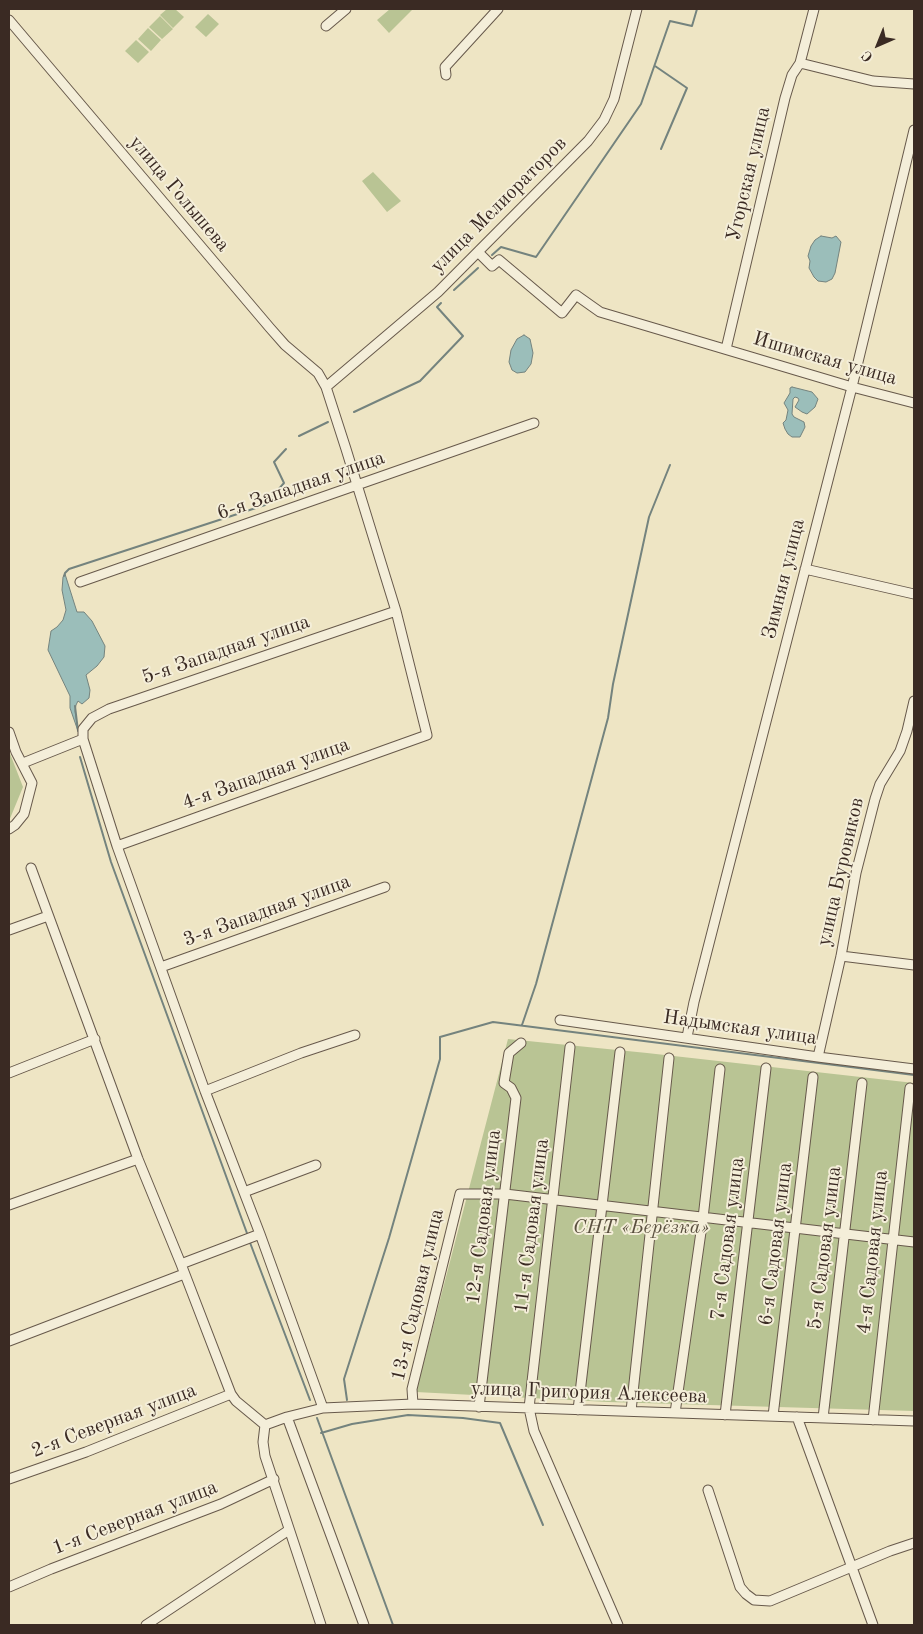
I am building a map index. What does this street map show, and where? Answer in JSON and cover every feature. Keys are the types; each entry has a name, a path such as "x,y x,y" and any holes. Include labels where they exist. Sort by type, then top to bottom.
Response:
{"street":[{"path":"326,26 346,9"},
{"path":"446,76 445,67 498,9"},
{"name":"улица Мелиораторов","path":"326,387 416,312 588,141 604,120 614,99 637,9"},
{"name":"Угорская улица","path":"726,349 785,98 792,75 800,63 814,9"},
{"name":"улица Голышева","path":"9,20 285,345 318,373 326,387 396,611 427,735"},
{"path":"800,63 873,81 914,84"},
{"name":"Зимняя улица","path":"687,1037 852,387 914,130"},
{"name":"Ишимская улица","path":"478,252 492,266 499,260 562,313 576,295 600,312 852,387 914,403"},
{"name":"6-я Западная улица","path":"80,582 534,423"},
{"path":"805,569 914,594"},
{"name":"5-я Западная улица","path":"84,739 83,729 92,718 109,709 396,611"},
{"name":"улица Буровиков","path":"818,1057 841,956 856,873 874,799 880,784 911,732 914,701"},
{"path":"9,732 12,754 22,763 32,783 24,814 16,824 9,828"},
{"name":"4-я Западная улица","path":"117,846 427,735"},
{"path":"22,763 84,739 117,846 205,1091 260,1234 323,1408"},
{"path":"31,868 138,1159 231,1394 236,1401 265,1425 263,1442 265,1456 321,1625"},
{"name":"3-я Западная улица","path":"161,967 385,887"},
{"path":"9,930 48,916"},
{"path":"841,956 914,965"},
{"name":"Надымская улица","path":"560,1020 914,1069"},
{"path":"205,1091 301,1053 355,1035"},
{"path":"9,1073 95,1039"},
{"name":"12-я Садовая улица","path":"479,1407 516,1098 511,1088 504,1083 510,1053 521,1043"},
{"name":"11-я Садовая улица","path":"570,1047 529,1408 534,1431 618,1625"},
{"path":"578,1410 620,1052"},
{"path":"631,1411 669,1058"},
{"name":"7-я Садовая улица","path":"724,1415 766,1068"},
{"path":"675,1413 703,1218 720,1069"},
{"name":"6-я Садовая улица","path":"773,1416 813,1077"},
{"name":"5-я Садовая улица","path":"823,1418 862,1083"},
{"name":"4-я Садовая улица","path":"872,1420 910,1088"},
{"path":"9,1205 138,1159"},
{"path":"244,1192 316,1164"},
{"name":"13-я Садовая улица","path":"413,1404 412,1389 460,1194 505,1194"},
{"path":"505,1194 914,1242"},
{"path":"181,1264 260,1234"},
{"path":"9,1341 184,1274"},
{"name":"2-я Северная улица","path":"9,1480 86,1452 231,1394"},
{"name":"улица Григория Алексеева","path":"265,1425 323,1408 413,1404 914,1421"},
{"path":"287,1417 364,1625"},
{"path":"797,1417 873,1625"},
{"name":"1-я Северная улица","path":"9,1588 51,1569 221,1504 274,1479"},
{"path":"708,1490 740,1587 754,1600 770,1601 852,1566 914,1543"},
{"path":"146,1625 289,1530"}],"green space":[{"path":"167,9 175,9 184,17 173,28 160,15"},
{"path":"390,9 413,9 389,33 377,20"},
{"path":"208,14 219,24 206,37 195,27"},
{"path":"160,16 173,29 162,39 149,27"},
{"path":"148,28 161,40 151,51 138,39"},
{"path":"136,40 149,52 138,63 125,51"},
{"path":"373,172 401,201 387,212 362,181"},
{"path":"9,751 23,787 9,821"},
{"name":"СНТ «Берёзка»","path":"508,1039 914,1083 914,1411 608,1402 416,1392"}],"water":[{"path":"821,236 832,238 836,236 841,242 835,273 832,279 826,282 818,281 809,268 810,261 808,256 811,246"},
{"path":"524,335 530,339 533,353 531,364 525,372 517,373 512,370 509,362 511,350 517,339"},
{"path":"792,387 812,392 818,399 815,407 807,414 795,407 799,400 798,398 795,397 793,399 792,414 804,422 805,427 800,437 792,437 788,434 783,423 786,420 788,410 784,403"},
{"path":"65,574 77,612 84,612 92,621 105,646 104,657 86,675 90,690 89,698 82,704 78,701 76,705 78,731 70,708 70,696 48,650 51,631 63,620 66,610 62,590"}],"waterway":[{"path":"492,255 501,247 536,257 641,104 670,21 692,26 697,9"},
{"path":"655,66 687,88 661,149"},
{"path":"454,290 478,268"},
{"path":"354,412 420,381 463,336 437,307 441,303"},
{"path":"299,436 328,422"},
{"path":"64,576 69,569 265,505 284,483 274,462 286,449"},
{"path":"522,1025 536,984 608,718 613,684 649,517 670,465"},
{"path":"75,706 78,731"},
{"path":"80,757 111,862 248,1236"},
{"path":"347,1400 344,1379 389,1238 440,1059 440,1037 493,1022 914,1075"},
{"path":"249,1240 310,1400"},
{"path":"321,1433 352,1424 408,1415 463,1418 500,1423 543,1525"},
{"path":"317,1418 393,1625"}]}
